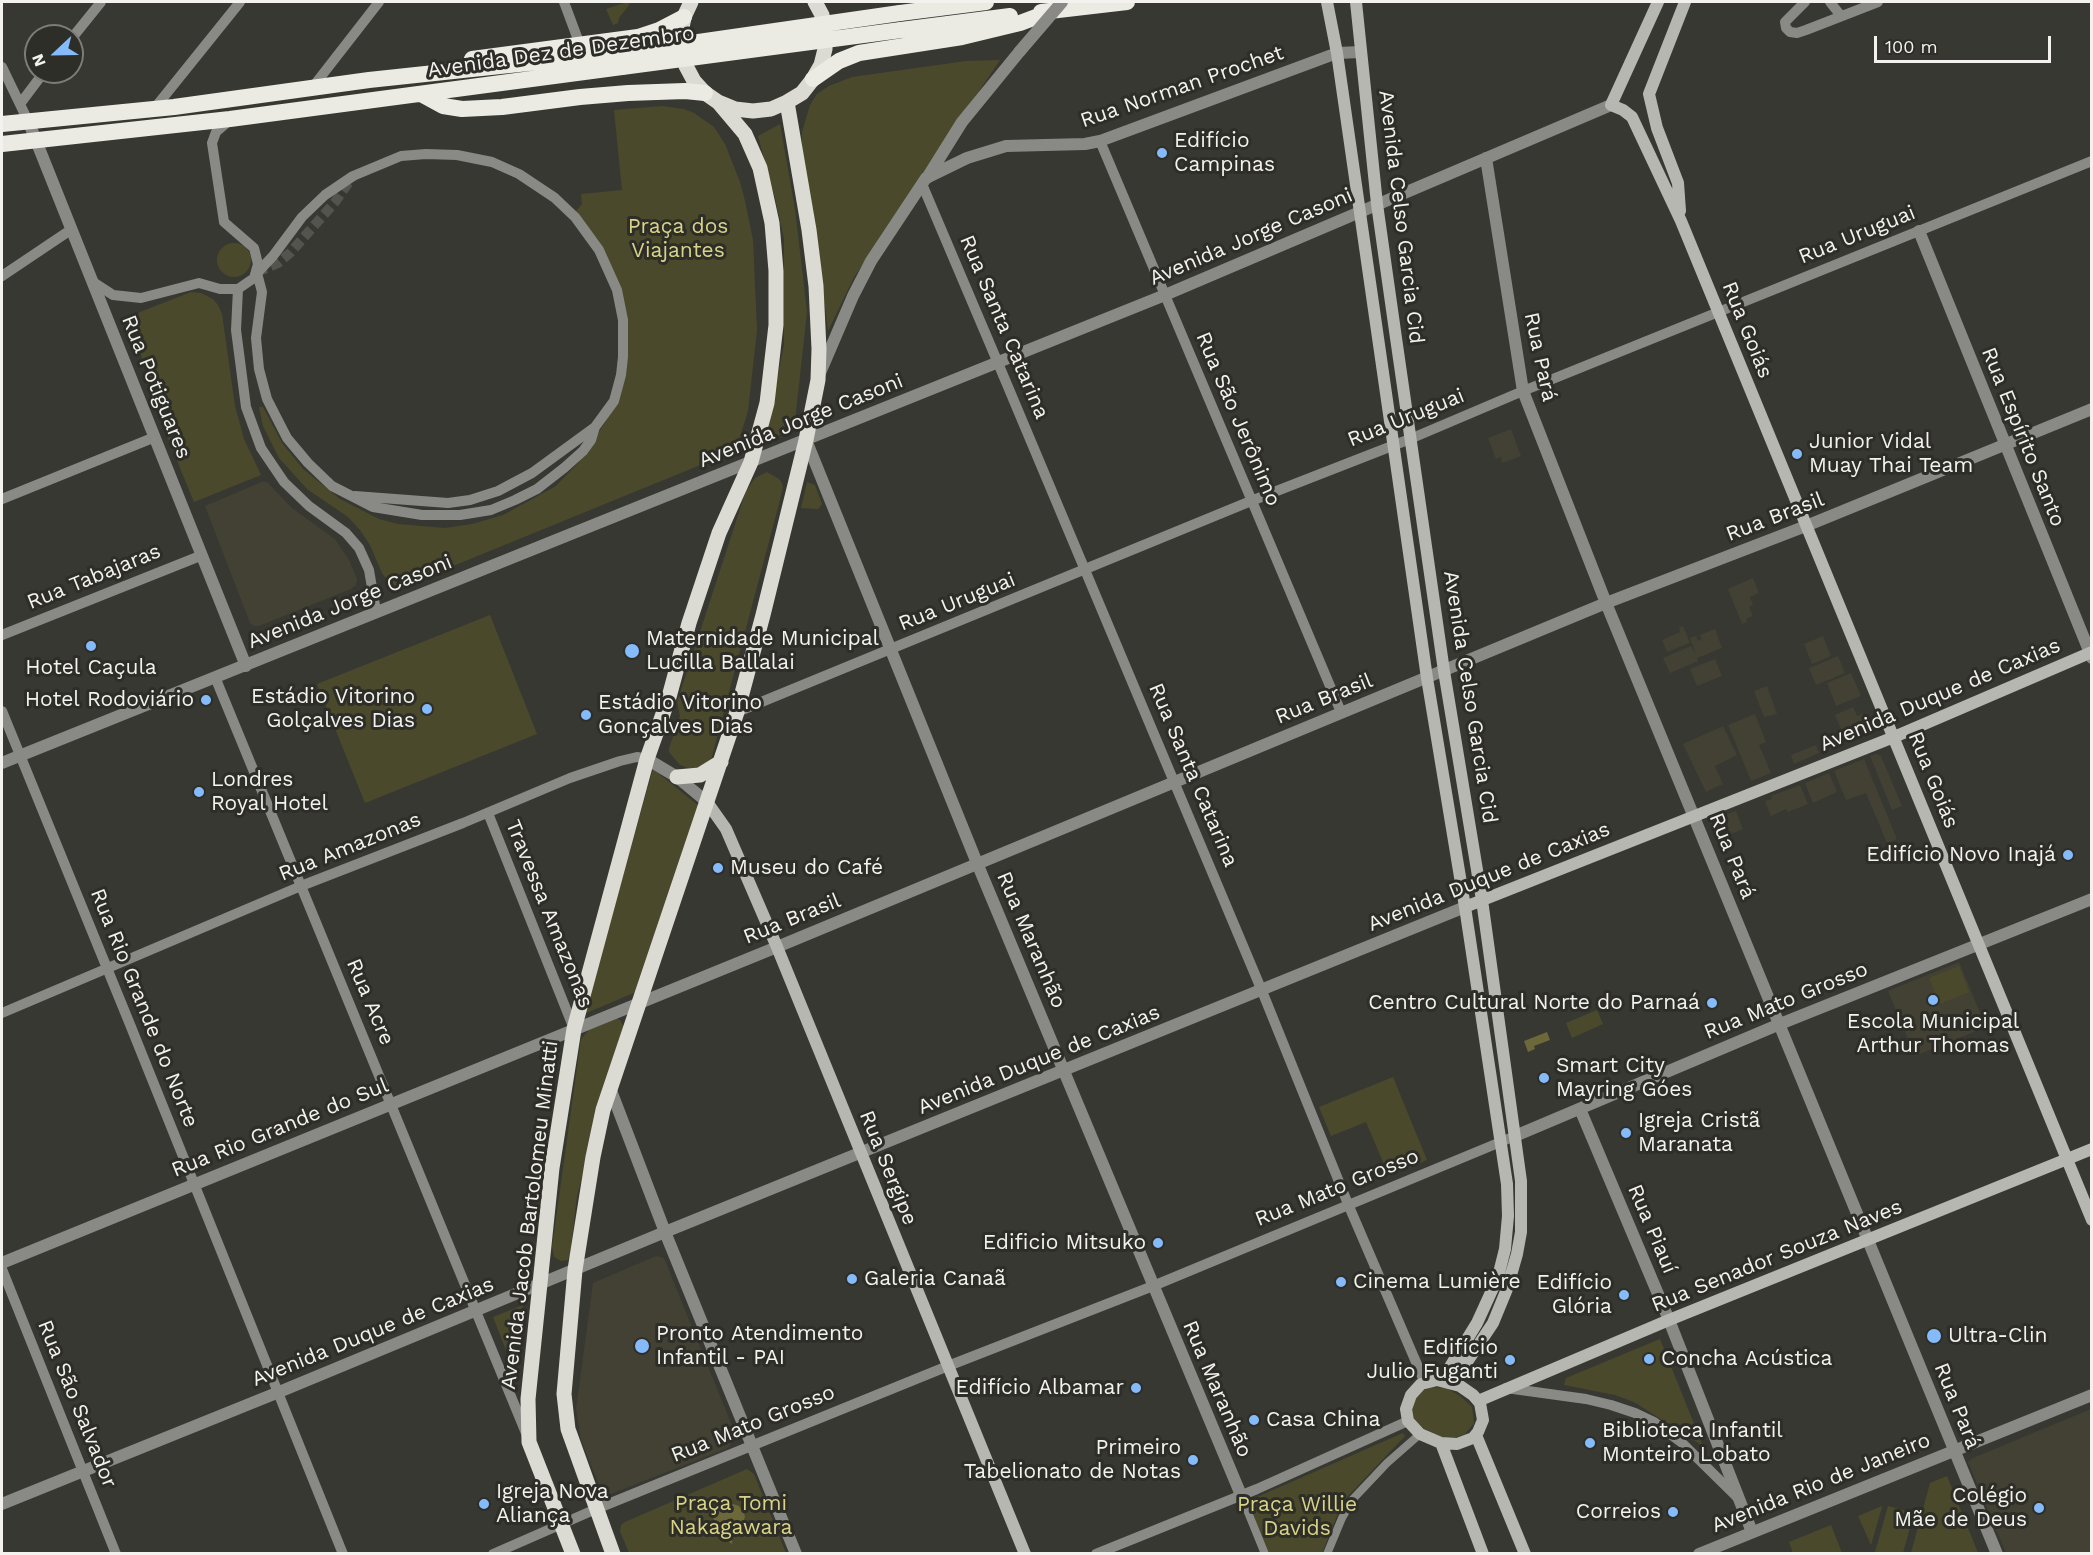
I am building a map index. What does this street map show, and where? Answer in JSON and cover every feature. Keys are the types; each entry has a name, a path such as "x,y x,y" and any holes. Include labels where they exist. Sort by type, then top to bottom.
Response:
{"highway":[{"name":"Avenida Dez de Dezembro","path":"2,144 230,119 420,94 900,13 986,2"},
{"name":"Avenida Dez de Dezembro","path":"2,124 154,109 420,76 622,60 902,30 1057,6 1127,2"},
{"path":"813,80 839,61 859,53 962,37 1020,23 1057,6"},
{"path":"420,76 461,60 638,37 659,30 684,17"},
{"path":"420,94 443,106 462,109 502,107 628,93 685,91 712,97"}],"main road":[{"path":"684,17 691,2"},
{"path":"712,97 735,109 753,111 771,109 801,93 813,80 821,65 825,49 822,15 815,2"},
{"name":"Avenida Celso Garcia Cid","path":"1327,2 1337,53 1427,678 1507,1184 1508,1216 1502,1263 1485,1307 1448,1382"},
{"name":"Avenida Celso Garcia Cid","path":"1356,2 1377,204 1444,671 1482,900 1515,1136 1522,1203 1521,1232 1513,1272 1493,1323 1448,1382"},
{"path":"1611,105 1658,2"},
{"name":"Rua Goiás","path":"1681,221 1678,183 1657,128 1649,94 1685,2"},
{"name":"Avenida Jacob Bartolomeu Minatti","path":"573,1554 529,1442 528,1399 552,1168 574,1029 647,759 669,697 688,623 719,533 751,462 767,404 776,325 776,271 772,223 760,168 745,134 712,97 694,81 686,66 681,42 684,17"},
{"path":"614,1554 568,1429 564,1394 575,1270 593,1157 610,1088 737,712 764,615 818,380 819,349 809,230 787,102"},
{"name":"Rua Goiás","path":"1611,105 1632,117 1681,221 2091,1220"},
{"path":"1377,336 1396,338"},
{"path":"1384,382 1402,380"},
{"path":"1408,544 1426,541"},
{"name":"Avenida Duque de Caxias","path":"1465,907 1894,737 2091,654"},
{"path":"676,777 700,775 721,762"},
{"path":"1443,771 1460,767"},
{"name":"Rua Sergipe","path":"707,802 726,829 777,947 1025,1554"},
{"path":"1454,838 1471,834"},
{"name":"Rua Senador Souza Naves","path":"1478,1401 1669,1320 2091,1149"},
{"path":"1448,1382 1467,1390 1478,1401 1483,1416 1476,1435 1462,1443 1441,1443 1420,1434 1408,1421 1406,1409 1417,1387 1425,1383 1448,1382"},
{"path":"1476,1435 1525,1554"},
{"path":"1441,1443 1483,1554"}],"street":[{"path":"83,24 101,2"},
{"path":"154,109 240,2"},
{"path":"312,88 379,2"},
{"path":"564,2 580,45"},
{"path":"1805,2 1785,21 1786,28 1790,32 1797,33 1878,2"},
{"path":"1830,2 1841,16"},
{"path":"818,380 853,296 871,261 962,122 1057,6"},
{"name":"Rua Norman Prochet","path":"924,181 967,158 1006,146 1085,144 1100,141 1337,53 1361,52"},
{"path":"2,67 29,123"},
{"path":"20,104 35,84"},
{"name":"Avenida Jorge Casoni","path":"2,763 1166,295 1611,105"},
{"path":"93,282 113,295 133,298 148,297 199,283 220,289 238,289 249,283 257,273 273,256 302,218 316,204 353,176 401,156 457,155 492,162 519,174 555,198 575,217 599,250 614,283 623,320 623,357 619,386 614,401 595,427 587,446 537,489 491,510 460,516 422,515 373,507 332,486 287,438 273,413 262,384 256,331 262,292 257,273 257,256 254,248 224,222 212,143 216,132 230,119"},
{"name":"Rua Potiguares","path":"29,123 155,437 200,556 246,666"},
{"name":"Rua São Jerônimo","path":"1100,141 1341,712"},
{"name":"Rua Pará","path":"1486,158 1523,391 1606,603 1997,1554"},
{"name":"Rua Uruguai","path":"737,712 2091,161"},
{"name":"Rua Santa Catarina","path":"924,181 1262,991 1348,1204 1425,1383"},
{"path":"2,276 72,229"},
{"name":"Rua Espírito Santo","path":"1919,231 2091,654"},
{"path":"238,289 236,330 246,407 261,448 284,482 309,507 346,533 358,548 369,570 376,611"},
{"name":"Rua Brasil","path":"574,1029 1606,603 1806,526 2091,409"},
{"path":"355,496 376,496 437,504 480,497 498,491 532,473 595,427"},
{"path":"2,499 155,437"},
{"name":"Rua Maranhão","path":"806,440 977,863 1265,1554"},
{"name":"Rua Tabajaras","path":"2,635 200,556"},
{"name":"Rua Acre","path":"215,677 477,1310 529,1442"},
{"name":"Rua Rio Grande do Norte","path":"2,711 344,1554"},
{"name":"Rua Amazonas","path":"2,1013 301,886 606,765 637,757 647,759"},
{"path":"647,759 676,777 707,802"},
{"name":"Travessa Amazonas","path":"488,813 574,1029"},
{"name":"Rua Mato Grosso","path":"493,1554 753,1445 1153,1286 1780,1024 2091,898"},
{"name":"Avenida Duque de Caxias","path":"2,1504 1465,907"},
{"name":"Rua Rio Grande do Sul","path":"2,1263 574,1029"},
{"path":"610,1088 665,1232 796,1554"},
{"name":"Rua Piauí","path":"1580,1109 1669,1320 1752,1532"},
{"name":"Rua São Salvador","path":"2,1269 116,1554"},
{"path":"1506,1388 1586,1399 1635,1413 1654,1422 1681,1442 1740,1501"},
{"name":"Avenida Rio de Janeiro","path":"1699,1554 2091,1395"},
{"path":"1096,1554 1241,1495 1408,1421"},
{"path":"1327,1554 1342,1518 1353,1499 1387,1463 1420,1434"}],"shaded area":[{"path":"1511,429 1521,456 1502,463 1501,457 1496,459 1488,438"},
{"path":"264,481 292,508 335,539 349,560 357,579 356,585 351,589 254,626 250,623 205,506"},
{"path":"1753,578 1759,593 1750,597 1753,605 1749,607 1753,616 1742,624 1728,589"},
{"path":"1683,626 1690,643 1667,652 1662,640 1680,632 1679,628"},
{"path":"1715,629 1722,648 1697,658 1698,661 1670,673 1663,658 1691,646 1696,655 1690,638 1696,636 1698,641 1702,639 1700,635"},
{"path":"1823,636 1831,656 1812,664 1804,644"},
{"path":"1838,656 1845,673 1816,685 1809,668"},
{"path":"1715,659 1722,676 1697,686 1690,669"},
{"path":"1851,673 1861,696 1836,706 1827,683"},
{"path":"1767,686 1777,714 1764,717 1754,691"},
{"path":"1853,707 1857,716 1863,714 1868,727 1844,736 1835,715"},
{"path":"1755,714 1766,742 1759,745 1771,773 1751,781 1728,725"},
{"path":"1723,726 1737,755 1715,766 1723,784 1706,792 1683,744"},
{"path":"1816,745 1819,753 1794,764 1791,755"},
{"path":"1877,754 1881,756 1902,806 1892,810 1870,756"},
{"path":"1864,759 1897,839 1887,843 1866,793 1846,800 1834,771"},
{"path":"1829,773 1837,792 1813,803 1805,783"},
{"path":"1800,785 1808,804 1788,812 1786,809 1771,816 1765,801 1772,799 1771,796"},
{"path":"1736,811 1743,829 1717,840 1711,820"},
{"name":"Escola Municipal Arthur Thomas","path":"1959,962 1986,1027 1915,1056 1888,991"},
{"path":"1547,1032 1550,1040 1534,1046 1535,1049 1528,1052 1524,1041"},
{"name":"Pronto Atendimento Infantil - PAI","path":"656,1256 664,1258 735,1433 735,1438 728,1448 608,1495 601,1490 581,1440 576,1409 593,1283"},
{"name":"Colégio Mãe de Deus","path":"2091,1409 2091,1553 2006,1553 1968,1462"},
{"path":"730,1503 739,1506 745,1516 744,1520 737,1524 739,1528 733,1530 732,1544 717,1533 714,1522 714,1514 718,1506"}],"green space":[{"path":"627,2 630,4 619,18 618,23 613,25 606,9"},
{"path":"1000,60 854,277 828,331 818,248 802,151 802,132 810,105 817,94 829,86 852,77 966,61"},
{"name":"Praça dos Viajantes","path":"662,106 694,113 714,127 725,144 745,201 753,240 757,330 748,411 739,440 730,451 720,457 404,586 392,587 382,573 370,545 360,530 348,517 307,489 279,458 263,426 259,407 263,407 282,443 303,469 340,499 379,519 398,524 445,528 472,524 503,515 556,486 590,447 609,416 623,384 622,301 576,211 582,204 581,194 622,190 614,110"},
{"path":"780,124 795,209 807,312 794,430 765,440 784,345 784,239 758,136"},
{"path":"234,243 246,248 251,260 246,272 234,277 222,272 217,260 222,248"},
{"path":"191,292 201,293 213,299 222,314 235,406 244,439 261,475 194,502 167,436 131,327 140,312"},
{"path":"767,472 782,483 780,500 711,760 705,767 691,769 680,765 669,752 680,716 677,702 746,491 755,478"},
{"path":"807,482 815,485 822,504 818,509 801,508"},
{"name":"Estádio Vitorino Golçalves Dias","path":"490,615 537,734 365,803 317,684"},
{"path":"653,769 699,806 636,992 584,1014"},
{"path":"1959,966 1969,992 1940,1004 1929,978"},
{"path":"1597,1010 1603,1024 1572,1038 1566,1023"},
{"path":"616,1019 620,1020 624,1027 607,1077 577,1196 570,1255 568,1260 561,1261 554,1257 552,1247 581,1039 589,1030"},
{"path":"1393,1077 1427,1160 1389,1176 1366,1122 1331,1136 1319,1107"},
{"path":"523,1305 513,1368 493,1317"},
{"path":"1660,1339 1703,1446 1634,1402 1615,1395 1564,1385 1566,1378"},
{"path":"1431,1387 1446,1388 1460,1396 1472,1407 1474,1423 1465,1434 1445,1438 1422,1428 1413,1419 1412,1409 1415,1399 1422,1391"},
{"name":"Praça Willie Davids","path":"1403,1433 1405,1436 1348,1496 1339,1511 1322,1553 1269,1553 1248,1501"},
{"name":"Praça Tomi Nakagawara","path":"747,1469 754,1474 786,1553 629,1553 620,1531 621,1525 625,1522"},
{"path":"1947,1476 1978,1553 1911,1553 1930,1483"},
{"path":"1888,1506 1914,1513 1903,1553 1875,1552"},
{"path":"1882,1507 1871,1545 1858,1516"},
{"path":"1831,1525 1842,1553 1793,1553 1789,1542"}],"tunnel":[{"path":"257,272 278,263 290,253 335,202 353,176"}],"place":[{"name":"Edifício Campinas","path":"1162,153"},
{"name":"Junior Vidal Muay Thai Team","path":"1797,454"},
{"name":"Hotel Caçula","path":"91,646"},
{"name":"Maternidade Municipal Lucilla Ballalai","path":"632,651"},
{"name":"Hotel Rodoviário","path":"206,700"},
{"name":"Estádio Vitorino Golçalves Dias","path":"427,709"},
{"name":"Estádio Vitorino Gonçalves Dias","path":"586,715"},
{"name":"Londres Royal Hotel","path":"199,792"},
{"name":"Edifício Novo Inajá","path":"2068,855"},
{"name":"Museu do Café","path":"718,868"},
{"name":"Escola Municipal Arthur Thomas","path":"1933,1000"},
{"name":"Centro Cultural Norte do Parnaá","path":"1712,1003"},
{"name":"Smart City Mayring Góes","path":"1544,1078"},
{"name":"Igreja Cristã Maranata","path":"1626,1133"},
{"name":"Edificio Mitsuko","path":"1158,1243"},
{"name":"Galeria Canaã","path":"852,1279"},
{"name":"Cinema Lumière","path":"1341,1282"},
{"name":"Edifício Glória","path":"1624,1295"},
{"name":"Ultra-Clin","path":"1934,1336"},
{"name":"Pronto Atendimento Infantil - PAI","path":"642,1346"},
{"name":"Concha Acústica","path":"1649,1359"},
{"name":"Edifício Julio Fuganti","path":"1510,1360"},
{"name":"Edifício Albamar","path":"1136,1388"},
{"name":"Casa China","path":"1254,1420"},
{"name":"Biblioteca Infantil Monteiro Lobato","path":"1590,1443"},
{"name":"Primeiro Tabelionato de Notas","path":"1193,1460"},
{"name":"Igreja Nova Aliança","path":"484,1504"},
{"name":"Colégio Mãe de Deus","path":"2039,1508"},
{"name":"Correios","path":"1673,1512"}]}
